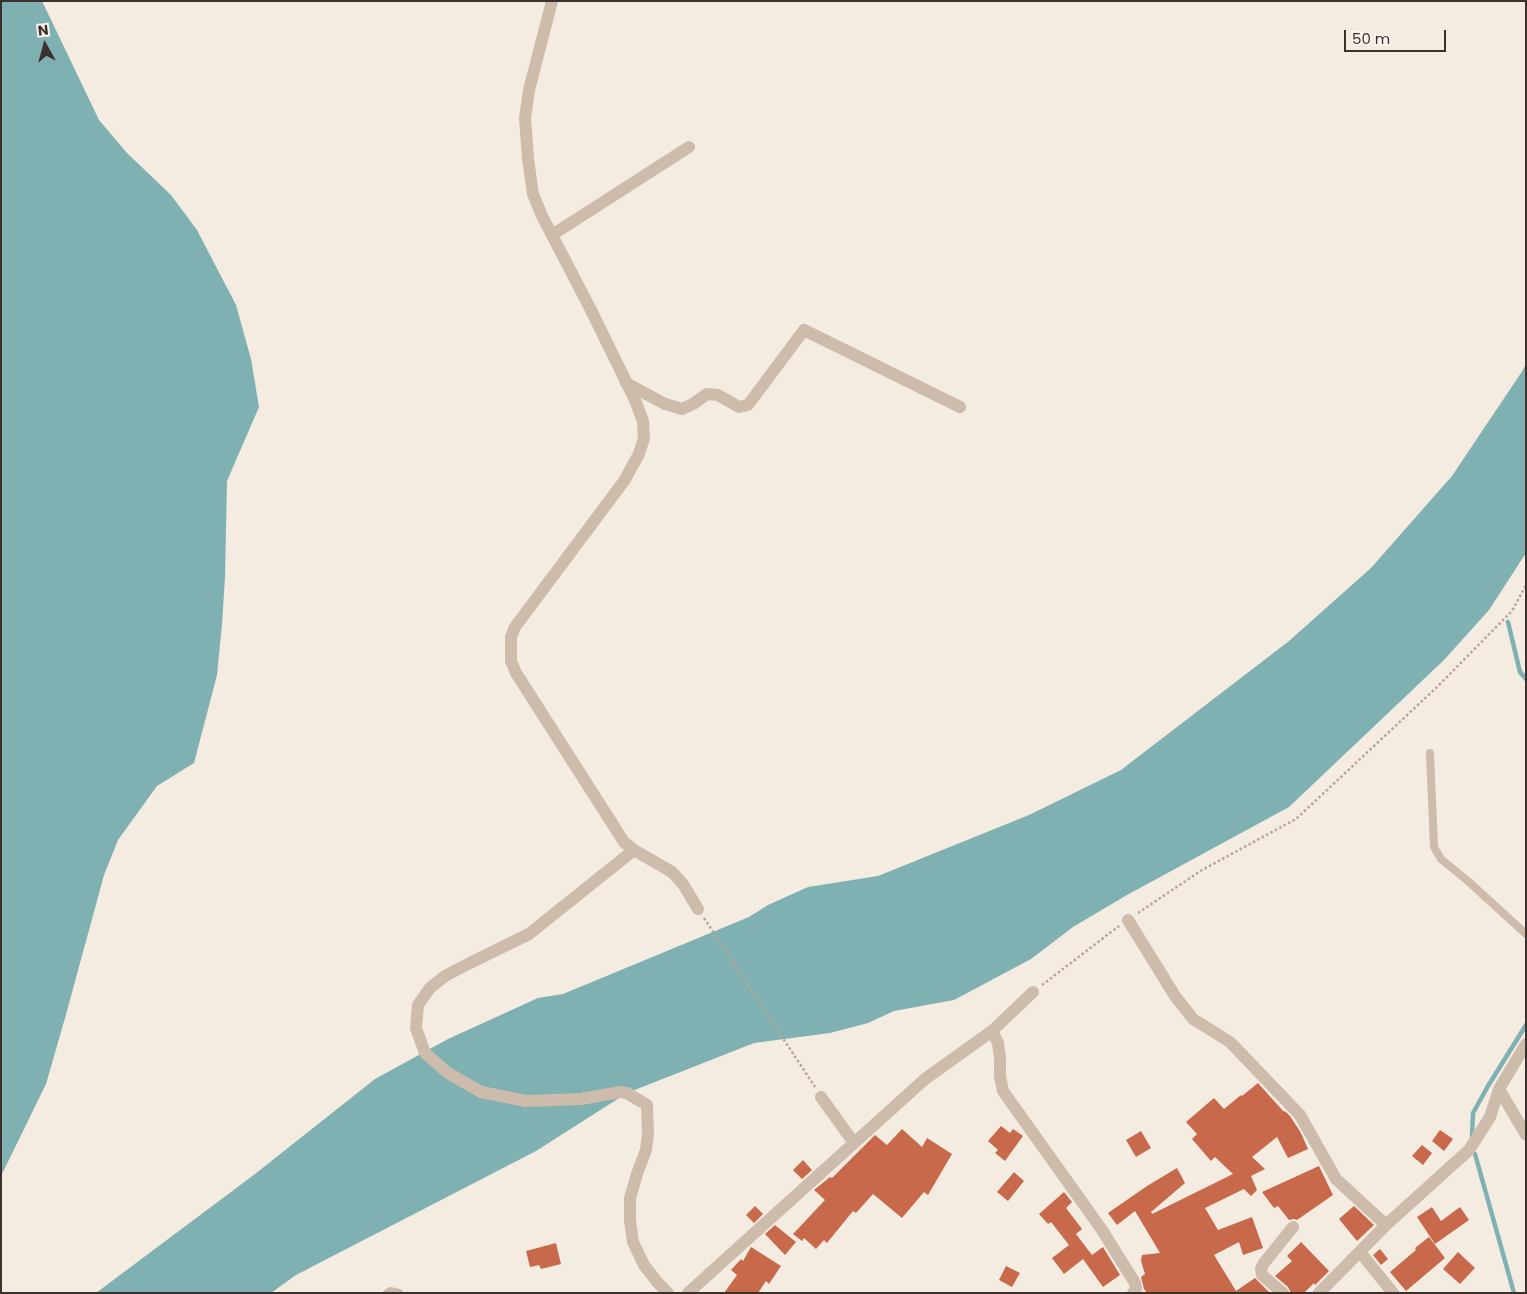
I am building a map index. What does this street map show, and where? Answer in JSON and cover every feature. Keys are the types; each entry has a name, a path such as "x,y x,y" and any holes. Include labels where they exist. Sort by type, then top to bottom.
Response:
{"street":[{"path":"547,4 528,90 525,118 528,159 534,194 542,216 590,308 626,383 643,421 644,438 639,454 624,481 515,627 511,637 511,661 516,673 624,842 672,872 683,884 698,909"},
{"path":"552,235 688,147"},
{"path":"626,383 665,404 682,408 708,394 718,395 739,407 748,405 804,330 960,407"},
{"path":"634,850 528,934 445,976 430,988 418,1005 416,1028 425,1053 448,1073 481,1092 526,1102 581,1099 620,1092 627,1093 647,1104 648,1133 646,1150 630,1198 630,1220 633,1242 644,1265 668,1293"},
{"path":"1128,920 1175,996 1193,1019 1230,1042 1300,1115 1336,1179 1386,1225"},
{"path":"688,1293 925,1079 992,1031 1033,992"},
{"path":"992,1031 998,1043 1002,1091 1102,1230 1135,1283 1136,1288 1133,1293"},
{"path":"1319,1293 1386,1225 1469,1150 1490,1117 1499,1089 1526,1044"},
{"path":"1499,1089 1526,1135"},
{"path":"821,1097 854,1143"},
{"path":"1283,1293 1262,1275 1261,1269 1293,1227"},
{"path":"1360,1252 1393,1293"}],"lane":[{"path":"1430,753 1434,847 1441,859 1526,934"},
{"path":"388,1293 390,1291 399,1293"}],"path":[{"path":"1033,992 1128,920 1202,870 1296,819 1437,687 1512,611 1526,585"},
{"path":"698,909 821,1097"}],"water":[{"path":"1,1 42,1 99,120 127,153 171,195 197,230 236,305 251,359 259,407 227,481 225,577 217,675 194,763 157,786 118,840 104,875 46,1084 1,1176"},
{"path":"1526,364 1526,553 1489,610 1444,660 1289,807 1127,895 1073,927 1031,959 954,1000 894,1011 868,1023 830,1033 754,1043 627,1093 536,1151 296,1275 271,1293 96,1293 255,1174 375,1079 448,1039 538,998 563,994 749,917 768,905 808,887 878,876 1029,815 1121,770 1289,641 1371,568 1452,476"}],"building":[{"path":"1258,1083 1284,1112 1290,1116 1301,1133 1308,1149 1288,1158 1277,1137 1252,1157 1265,1169 1251,1176 1257,1190 1251,1196 1244,1189 1205,1208 1218,1230 1252,1217 1263,1248 1243,1255 1239,1242 1214,1255 1236,1291 1255,1278 1270,1293 1147,1293 1141,1277 1145,1274 1141,1261 1142,1255 1160,1253 1135,1211 1117,1225 1108,1213 1177,1168 1185,1183 1151,1212 1152,1214 1233,1174 1215,1157 1211,1161 1192,1139 1197,1134 1186,1122 1214,1098 1224,1109"},
{"path":"1001,1126 1010,1133 1013,1129 1023,1136 1005,1161 995,1153 998,1150 988,1141"},
{"path":"902,1129 922,1147 927,1138 952,1154 928,1195 924,1192 902,1218 873,1194 856,1213 853,1211 827,1243 824,1240 816,1249 804,1238 802,1241 793,1234 825,1200 814,1190 830,1177 832,1178 875,1135 887,1145"},
{"path":"1440,1130 1453,1139 1444,1151 1432,1141"},
{"path":"1141,1131 1151,1148 1136,1157 1126,1140"},
{"path":"1422,1145 1432,1153 1423,1165 1412,1156"},
{"path":"803,1160 812,1170 802,1179 793,1170"},
{"path":"1319,1166 1333,1195 1297,1220 1289,1220 1278,1206 1274,1208 1262,1192"},
{"path":"1014,1172 1024,1181 1008,1201 997,1192"},
{"path":"1064,1192 1072,1202 1066,1208 1082,1229 1076,1234 1092,1255 1103,1247 1120,1275 1103,1287 1083,1259 1064,1274 1052,1258 1069,1245 1051,1222 1048,1224 1039,1214"},
{"path":"755,1206 763,1214 754,1223 746,1215"},
{"path":"1354,1206 1374,1225 1357,1241 1339,1219"},
{"path":"1432,1207 1441,1221 1460,1207 1469,1220 1435,1244 1417,1217"},
{"path":"775,1225 796,1242 785,1255 765,1234"},
{"path":"1429,1237 1445,1258 1406,1291 1390,1272"},
{"path":"1301,1242 1329,1271 1304,1293 1291,1293 1288,1287 1275,1276 1292,1261 1287,1256"},
{"path":"556,1243 561,1264 541,1269 539,1265 530,1267 526,1251"},
{"path":"751,1247 781,1266 769,1284 766,1281 758,1293 724,1293 737,1275 731,1270 741,1259 743,1261"},
{"path":"1380,1249 1388,1259 1381,1265 1373,1255"},
{"path":"1458,1252 1475,1268 1460,1284 1443,1269"},
{"path":"1006,1266 1020,1273 1012,1287 999,1280"}],"waterway":[{"path":"1508,622 1520,672 1526,679"},
{"path":"1472,1137 1473,1113 1526,1025"},
{"path":"1475,1154 1514,1293"}]}
